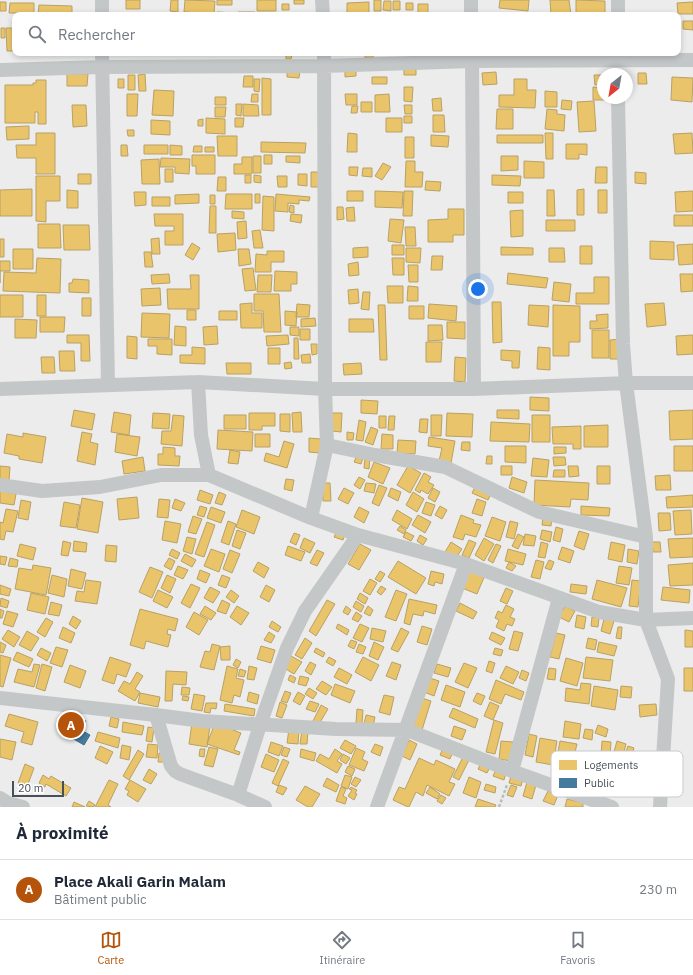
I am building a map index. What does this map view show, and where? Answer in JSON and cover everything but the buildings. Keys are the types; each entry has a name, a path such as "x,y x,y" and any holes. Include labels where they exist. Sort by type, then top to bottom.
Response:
{"street":[{"path":"102,0 102,12"},
{"path":"322,0 323,12"},
{"path":"471,0 471,12"},
{"path":"618,0 618,12"},
{"path":"472,57 474,389"},
{"path":"0,70 102,60 472,57 618,63 693,60"},
{"path":"311,518 327,444 325,389 324,59"},
{"path":"102,60 108,385"},
{"path":"618,104 622,344 646,537 646,620 668,680 664,751"},
{"path":"198,382 201,435 209,475"},
{"path":"0,389 198,382 325,389 474,389 626,383 693,383"},
{"path":"327,444 375,455 445,467 539,512 646,537"},
{"path":"0,485 42,491 100,488 161,475 209,475 311,518 358,535 466,564 599,612 646,620 693,618"},
{"path":"238,795 260,725 287,648 305,611 358,535"},
{"path":"378,807 466,564"},
{"path":"512,771 559,598"},
{"path":"0,698 202,721 336,730 407,730 551,785"},
{"path":"156,715 171,766 175,771 265,807"},
{"path":"584,797 612,807"},
{"path":"660,807 661,797"},
{"path":"0,798 8,803 23,807"}],"path":[{"path":"499,807 512,771"}],"place":[{"name":"Place Akali Garin Malam","path":"71,725"}]}
